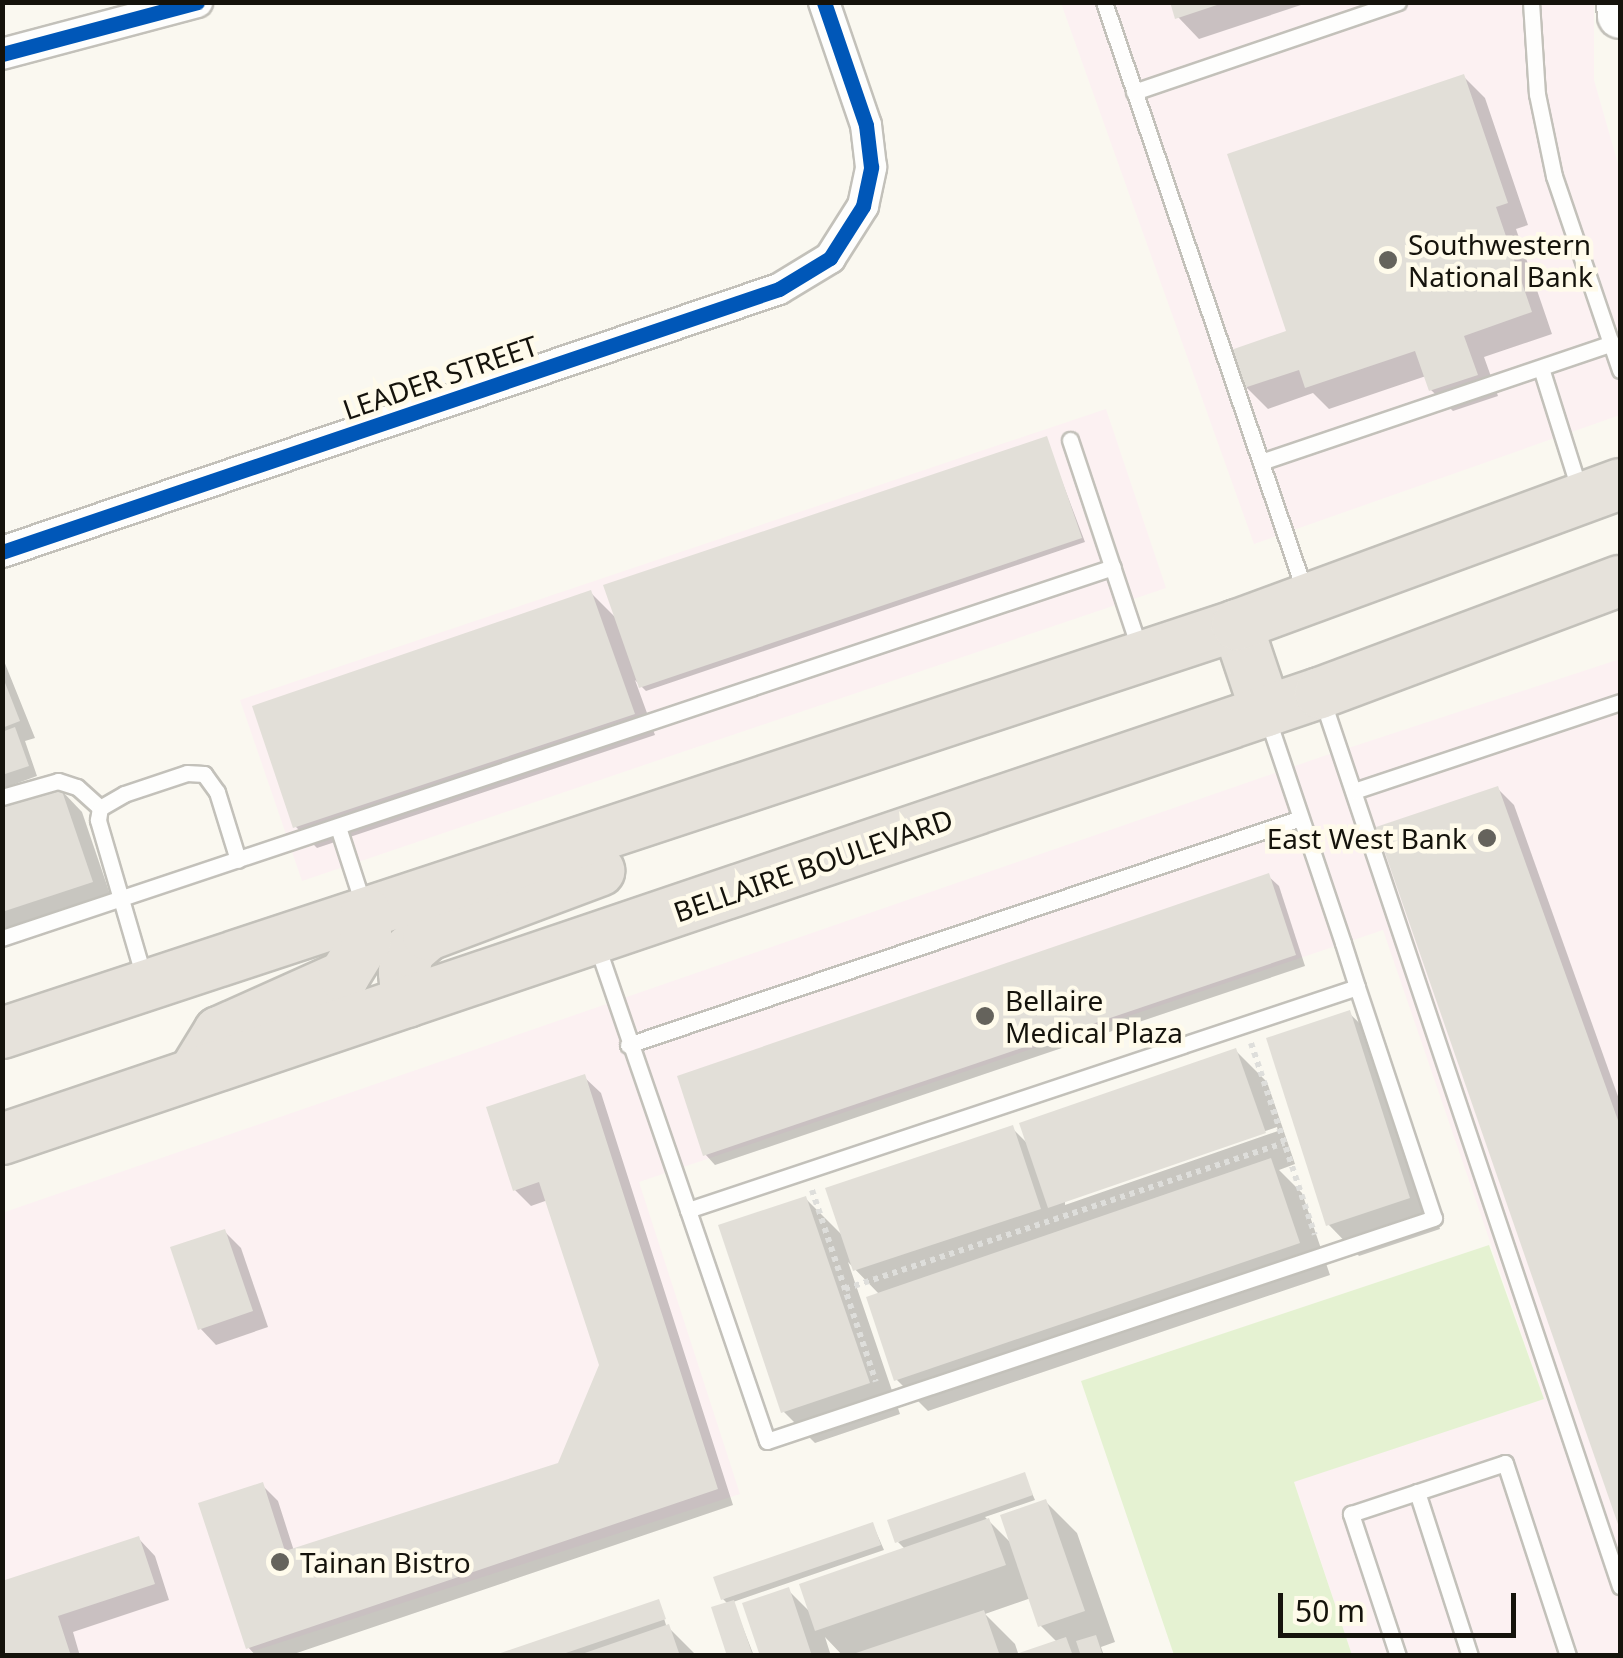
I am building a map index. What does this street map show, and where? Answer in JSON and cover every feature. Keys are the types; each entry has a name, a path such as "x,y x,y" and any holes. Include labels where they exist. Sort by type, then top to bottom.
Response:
{"main road":[{"path":"2,1033 1236,625 1602,492"},
{"name":"BELLAIRE BOULEVARD","path":"2,1139 1266,712 1620,581"},
{"path":"1236,625 1266,712"},
{"path":"407,1002 404,972 409,951 428,936 600,871 732,792"},
{"path":"192,1075 219,1032 272,1004 344,976 366,940 366,913"}],"street":[{"path":"2,54 197,2"},
{"name":"LEADER STREET","path":"2,552 780,289 830,258 864,206 871,167 866,125 824,2"},
{"path":"1619,2 1620,14"}],"lane":[{"path":"1104,2 1308,600"},
{"path":"1134,92 1398,2"},
{"path":"1531,2 1537,94 1554,176 1620,370"},
{"path":"1262,462 1612,343"},
{"path":"1541,368 1602,492"},
{"path":"1070,440 1142,656"},
{"path":"2,938 1113,567"},
{"path":"1320,693 1620,1586"},
{"path":"1354,792 1620,702"},
{"path":"594,939 767,1440 1322,1256 1434,1218 1266,712"},
{"path":"100,808 124,794 187,773 204,774 217,792 238,860"},
{"path":"2,796 58,781 78,787 100,808"},
{"path":"100,808 98,820 146,985"},
{"path":"628,1045 1301,818"},
{"path":"338,828 366,913"},
{"path":"688,1210 1358,987"},
{"path":"1398,1656 1351,1514 1504,1463 1568,1656"},
{"path":"1417,1492 1470,1656"}],"path":[{"path":"1244,1024 1322,1256"},
{"path":"845,1290 1284,1142"},
{"path":"806,1171 886,1401"}],"shaded area":[{"path":"1061,3 1594,3 1594,80 1620,171 1620,415 1254,544"},
{"path":"1106,409 1166,588 302,881 240,700"},
{"path":"1620,659 1620,1655 1352,1655 1294,1481 1544,1399 1383,930 639,1182 740,1494 242,1655 3,1655 2,1213 1321,757"}],"green space":[{"path":"1489,1245 1544,1399 1294,1482 1352,1655 1174,1655 1081,1381"}],"building":[{"path":"1170,2 1222,2 1223,3 1175,19"},
{"name":"Southwestern National Bank","path":"1464,74 1508,203 1496,207 1532,312 1464,336 1478,375 1429,391 1415,351 1305,388 1299,370 1244,388 1231,350 1286,331 1227,154"},
{"path":"1047,436 1082,538 639,688 603,585"},
{"path":"591,590 635,714 293,828 252,706"},
{"path":"2,675 20,721 2,728"},
{"path":"15,727 29,766 2,775 2,732"},
{"path":"1498,786 1620,1126 1620,1530 1376,827"},
{"path":"61,788 93,882 2,912 2,807"},
{"name":"Bellaire Medical Plaza","path":"1269,873 1296,955 703,1156 677,1076"},
{"path":"1350,1010 1410,1198 1326,1226 1266,1038"},
{"path":"1236,1048 1266,1133 1048,1208 1019,1123"},
{"path":"585,1074 718,1489 246,1649 198,1503 263,1482 285,1551 558,1463 599,1365 539,1182 513,1191 486,1107"},
{"path":"1013,1125 1041,1209 853,1271 825,1188"},
{"path":"1271,1158 1300,1243 894,1381 866,1297"},
{"path":"806,1196 870,1383 781,1413 718,1225"},
{"path":"225,1229 253,1311 198,1330 170,1247"},
{"path":"1025,1472 1033,1495 895,1543 887,1520"},
{"path":"1046,1499 1085,1611 1038,1627 1000,1515"},
{"path":"989,1518 1006,1565 815,1631 799,1584"},
{"path":"873,1522 881,1545 721,1600 713,1577"},
{"path":"139,1536 155,1584 58,1616 71,1656 2,1656 2,1581"},
{"path":"789,1587 812,1656 760,1656 742,1603"},
{"path":"659,1599 666,1619 557,1656 492,1656"},
{"path":"734,1600 753,1656 727,1656 711,1607"},
{"path":"984,1610 1000,1656 850,1656 850,1655"},
{"path":"669,1624 680,1656 579,1656 579,1655"},
{"path":"1096,1635 1103,1656 1081,1656 1076,1641"},
{"path":"1066,1637 1073,1656 1013,1656 1013,1655"}],"cycle path":[{"path":"2,54 197,2"},
{"path":"2,552 779,289 830,258 863,206 871,167 866,125 824,2"}],"place":[{"name":"Southwestern National Bank","path":"1388,260"},
{"name":"East West Bank","path":"1487,838"},
{"name":"Bellaire Medical Plaza","path":"985,1016"},
{"name":"Tainan Bistro","path":"280,1562"}]}
